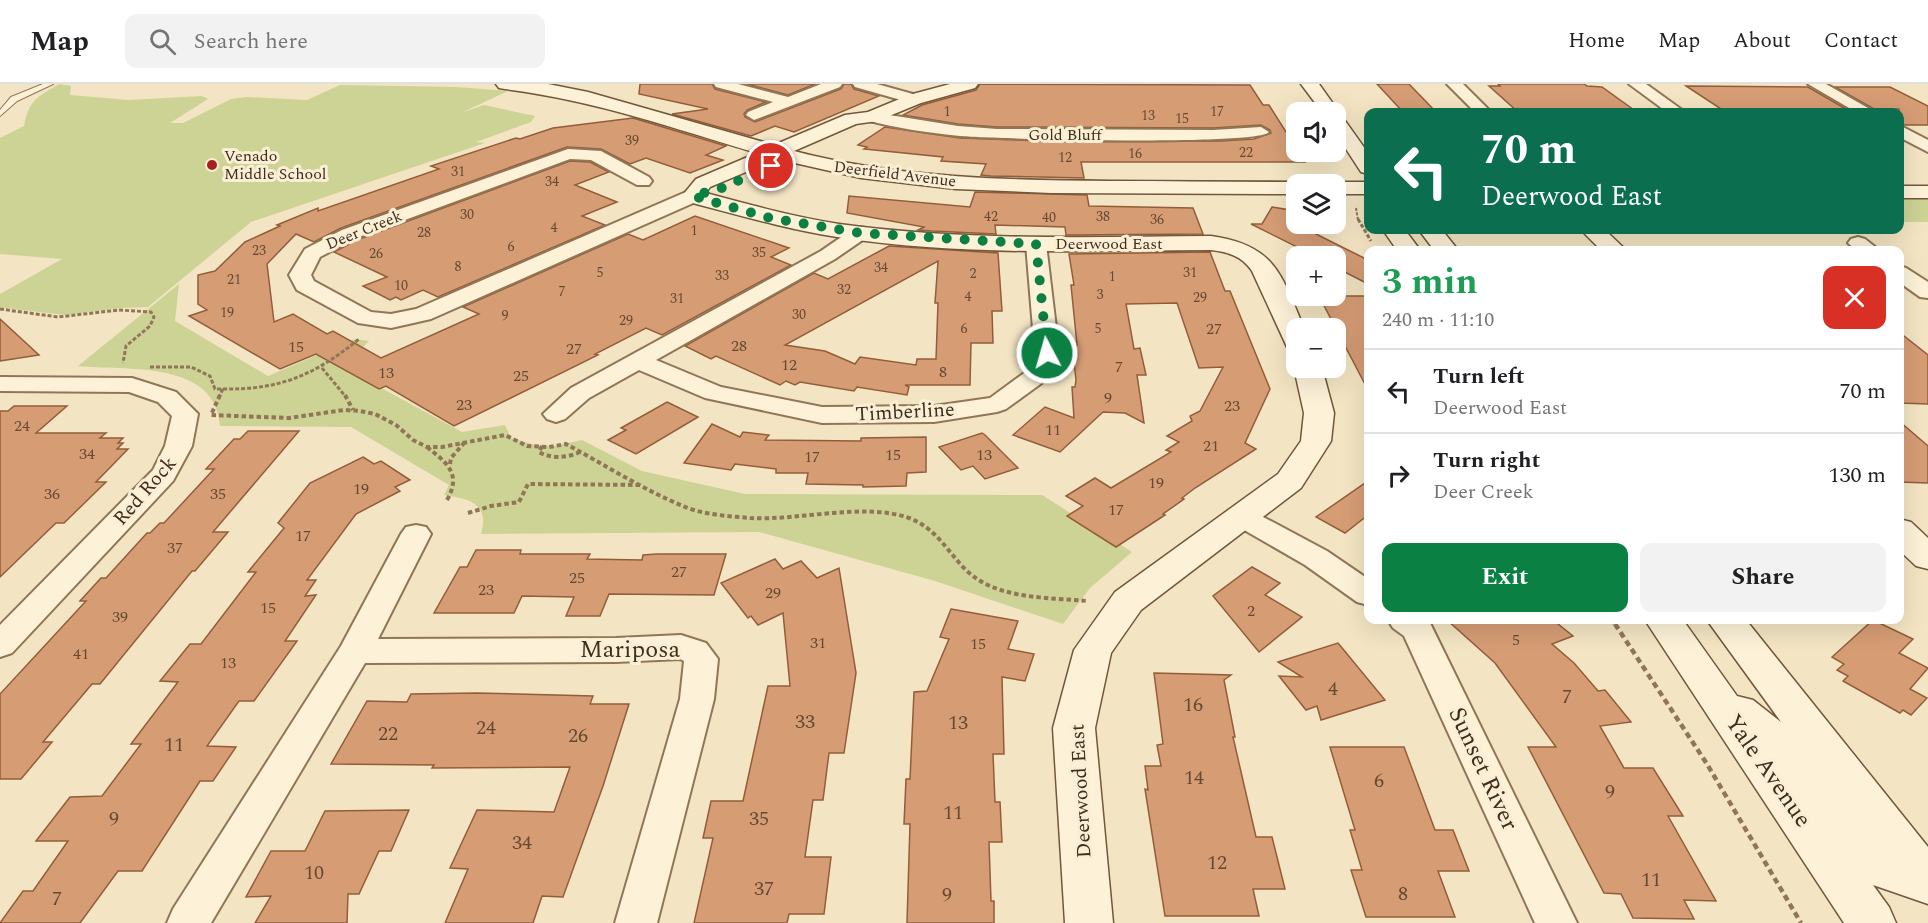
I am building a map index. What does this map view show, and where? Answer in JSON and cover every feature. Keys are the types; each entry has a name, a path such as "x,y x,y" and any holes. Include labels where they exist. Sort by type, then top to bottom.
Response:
{"street":[{"name":"Deerfield Avenue","path":"505,84 561,90 598,99 784,154 877,175 927,181 1055,186 1286,188"},
{"path":"721,84 786,101"},
{"path":"754,115 835,84"},
{"path":"851,84 867,92 910,101"},
{"path":"860,84 910,101"},
{"name":"Deer Creek","path":"643,181 595,155 568,154 339,238 312,253 300,275 305,285 366,318 391,321 423,314 693,196 722,188 784,154 867,124 871,117 910,101 969,84"},
{"path":"1310,84 1324,102"},
{"path":"1454,84 1479,108"},
{"path":"1636,84 1671,108"},
{"path":"1815,84 1860,108"},
{"name":"Gold Bluff","path":"871,117 958,131 997,134 1213,135 1261,132"},
{"path":"1904,133 1928,147"},
{"path":"1346,135 1364,162"},
{"path":"1346,188 1364,188"},
{"path":"1904,192 1928,192"},
{"name":"Deerwood East","path":"693,196 770,218 860,233 1036,244 1211,243 1241,249 1261,264 1286,318"},
{"path":"556,414 580,393 828,255 860,233"},
{"path":"1433,234 1443,246"},
{"path":"1596,234 1610,246"},
{"name":"Timberline","path":"638,361 714,393 822,415 934,414 998,404 1037,375 1047,353 1036,244"},
{"path":"1904,275 1928,292"},
{"name":"Deerwood East","path":"1089,923 1074,728 1084,676 1093,650 1128,601 1290,481 1316,441 1319,413 1310,378"},
{"name":"Red Rock","path":"0,384 132,385 167,397 185,414 184,432 179,451 163,475 0,645"},
{"path":"1242,517 1316,558 1364,591"},
{"path":"188,923 355,651 416,534"},
{"path":"1904,535 1928,558"},
{"name":"Sunset River","path":"1410,624 1417,629 1556,923"},
{"name":"Yale Avenue","path":"1666,624 1872,923"},
{"path":"1729,624 1927,880"},
{"name":"Mariposa","path":"355,651 616,650 681,647 694,651 701,659 697,699 636,923"},
{"path":"1709,687 1781,745 1856,848 1892,871 1927,880"}],"lane":[{"path":"0,114 14,99 49,84"}],"path":[{"path":"1356,206 1359,223 1364,230"},
{"path":"1367,234 1372,242"},
{"path":"0,309 65,317 139,308 151,312 154,317 150,326 126,346 121,366"},
{"path":"140,367 190,367 210,376 215,388 243,390 279,384 322,369 359,339"},
{"path":"322,369 350,401 353,410"},
{"path":"223,389 211,415 289,418 353,410 375,414 396,425 413,440 450,464"},
{"path":"427,447 505,435 527,446 566,444 684,507 720,515 753,518 871,512 909,518 935,533 967,571 989,585 1013,594 1087,601"},
{"path":"447,500 454,484 451,458 465,442"},
{"path":"542,446 539,452 545,456 572,455 580,452"},
{"path":"468,513 490,506 519,502 528,484 644,485"},
{"path":"1615,624 1707,764 1801,923"}],"green space":[{"name":"Venado Middle School","path":"59,84 71,86 70,95 129,100 202,96 208,99 170,123 183,123 231,99 247,97 307,100 340,85 457,87 508,91 461,113 484,105 535,116 531,122 476,142 485,143 251,222 148,307 65,315 0,307 0,294 62,259 0,254 0,138 24,126 28,110 35,100"},
{"path":"1904,196 1928,197 1928,222 1904,222"},
{"path":"179,284 175,321 268,376 355,339 369,341 343,367 462,432 505,425 511,438 539,446 555,446 582,440 642,471 745,494 1042,495 1132,552 1090,588 1063,624 935,581 759,532 481,534 483,515 475,504 462,498 444,495 449,485 351,427 220,426 215,404 203,389 185,379 142,370 78,366"}],"building":[{"path":"640,84 712,84 715,89 766,102 747,110 744,114 745,117 755,122 841,89 844,84 851,84 854,89 879,96 794,132 775,126 751,136 672,114 708,109 639,94"},
{"path":"747,84 815,84 788,95"},
{"path":"980,84 1250,85 1263,105 1269,105 1286,132 1286,162 1081,162 1084,178 991,176 981,175 986,164 941,161 943,157 864,149 867,147 858,145 885,127 960,138 1070,142 1221,141 1254,139 1271,133 1261,125 1213,128 997,127 958,124 903,115 922,105 976,90"},
{"path":"1377,84 1409,84 1432,108 1399,108"},
{"path":"1498,84 1584,84 1602,87 1631,108 1514,108 1489,86 1500,86"},
{"path":"1686,86 1808,87 1844,108 1719,108"},
{"path":"1835,87 1890,87 1928,106 1928,125 1904,125 1904,108 1872,108"},
{"path":"633,118 726,146 706,155 723,160 690,173 646,158 630,164 601,149 567,147 341,228 314,242 296,234 267,264 274,322 293,314 327,334 333,331 381,358 479,314 463,307 628,234 643,240 695,216 789,248 771,257 791,265 662,335 646,328 595,354 598,355 454,426 386,386 379,389 316,354 280,369 189,316 207,310 198,304 198,275 215,271 245,242 280,226 277,225 318,208 318,211 439,169 431,166 516,138 520,139 553,128"},
{"path":"570,161 590,162 609,172 575,185 617,202 582,216 605,225 438,297 423,290 401,300 396,297 390,300 363,286 387,277 334,252 357,240"},
{"path":"975,192 1087,195 1089,206 1193,208 1203,234 1066,235 1065,227 995,225 996,234 932,231 918,230 924,227 847,213 849,196 970,207"},
{"path":"1272,207 1286,209 1286,234 1316,234 1340,246 1295,246 1251,224 1262,224"},
{"path":"889,246 998,253 1002,311 992,311 993,343 971,343 970,385 905,385 909,387 907,395 857,387 854,391 800,382 795,385 786,381 780,385 716,356 711,359 685,346 814,273 828,279","holes":["938,261 935,303 938,303 936,359 917,359 916,365 860,357 855,364 825,351 785,345"]},
{"path":"1346,249 1364,258 1364,282 1346,273"},
{"path":"1210,252 1225,291 1230,291 1270,389 1245,443 1256,449 1195,488 1163,514 1165,515 1116,547 1067,516 1083,506 1066,496 1095,478 1111,488 1171,452 1166,450 1179,442 1167,436 1192,421 1190,416 1200,411 1223,367 1199,368 1177,303 1126,304 1134,349 1140,348 1146,375 1137,375 1144,423 1125,413 1103,412 1060,452 1013,435 1045,407 1074,418 1072,387 1075,387 1076,380 1072,345 1077,345 1071,285 1074,285 1069,254"},
{"path":"1346,296 1364,296 1364,382 1346,348 1346,318 1330,318 1324,306 1346,306"},
{"path":"0,319 39,355 0,361"},
{"path":"1904,336 1928,355 1928,404 1904,403"},
{"path":"667,402 698,417 636,454 608,440 626,430 621,428"},
{"path":"14,406 67,406 36,433 106,433 100,438 123,438 118,443 123,443 117,449 128,449 96,482 106,482 64,523 56,523 0,577 0,411 8,411"},
{"path":"712,424 740,437 743,432 769,435 765,440 861,441 861,438 926,437 926,472 907,473 906,486 863,487 863,485 806,484 808,473 776,473 776,469 735,464 731,470 684,463"},
{"path":"1904,425 1928,446 1928,483 1904,482"},
{"path":"248,431 299,431 213,532 228,532 195,571 192,571 100,684 92,684 43,742 52,742 21,779 0,779 0,694 86,601 80,601 101,578 106,578 147,533 150,533 160,523 164,523 214,469 206,469 234,439 240,439"},
{"path":"982,433 1018,468 985,479 973,466 961,470 939,447"},
{"path":"363,457 374,464 381,461 410,480 395,487 400,491 356,514 307,580 316,580 305,596 316,595 285,641 297,641 254,701 239,701 207,746 236,747 213,781 200,781 142,871 118,871 80,923 0,923 23,891 33,891 68,841 36,841 70,797 102,796 141,744 131,744 178,682 160,681 190,644 201,644 256,572 248,572 284,528 278,523 310,483"},
{"path":"1364,484 1364,518 1345,533 1316,517"},
{"path":"476,550 521,550 520,554 590,554 587,559 642,560 643,555 657,554 726,554 714,595 609,594 600,616 566,616 574,597 522,596 514,613 434,613 460,567 467,567"},
{"path":"775,559 783,569 801,561 817,578 839,568 856,673 844,753 829,753 823,800 813,800 805,857 831,857 824,914 789,914 787,923 694,923 713,838 703,838 711,801 743,801 768,686 790,686 783,613 758,625 751,616 748,618 721,583"},
{"path":"1252,567 1280,583 1265,595 1302,617 1259,652 1213,596"},
{"path":"951,609 1018,621 1008,649 1034,654 1025,681 1002,677 1004,754 993,754 995,802 1000,802 1002,842 989,842 994,923 907,923 910,824 904,824 906,779 910,779 914,692 927,691 949,639 940,637"},
{"path":"1451,624 1558,624 1573,636 1552,644 1574,663 1598,691 1605,690 1631,722 1600,726 1624,768 1653,768 1683,816 1668,816 1716,901 1684,900 1694,919 1633,918 1621,894 1604,893 1528,747 1556,747 1495,663"},
{"path":"1869,624 1881,624 1913,639 1899,653 1928,668 1910,689 1927,698 1911,715 1903,710 1900,713 1843,681 1848,676 1837,670 1844,664 1832,657"},
{"path":"1338,643 1385,700 1321,720 1317,706 1306,710 1279,676 1302,677 1278,662"},
{"path":"1154,673 1231,675 1224,680 1235,737 1233,737 1256,837 1272,837 1285,889 1253,889 1259,916 1165,916 1145,789 1148,790 1145,766 1161,766 1157,745 1163,744"},
{"path":"411,694 593,696 590,704 629,704 603,786 563,897 542,896 533,923 445,923 468,869 450,868 477,810 554,812 570,767 432,768 434,765 331,764 367,701 407,702"},
{"path":"1330,747 1404,747 1435,830 1453,830 1469,871 1438,871 1455,917 1366,917 1351,870 1362,870 1350,830 1355,830"},
{"path":"409,810 391,851 379,851 359,894 348,894 347,923 255,923 271,896 246,897 271,851 305,851 325,811"}],"place":[{"name":"Venado Middle School","path":"212,165"}],"route":[{"path":"771,166 722,188 693,196 770,218 860,233 1036,244 1047,353"}]}
